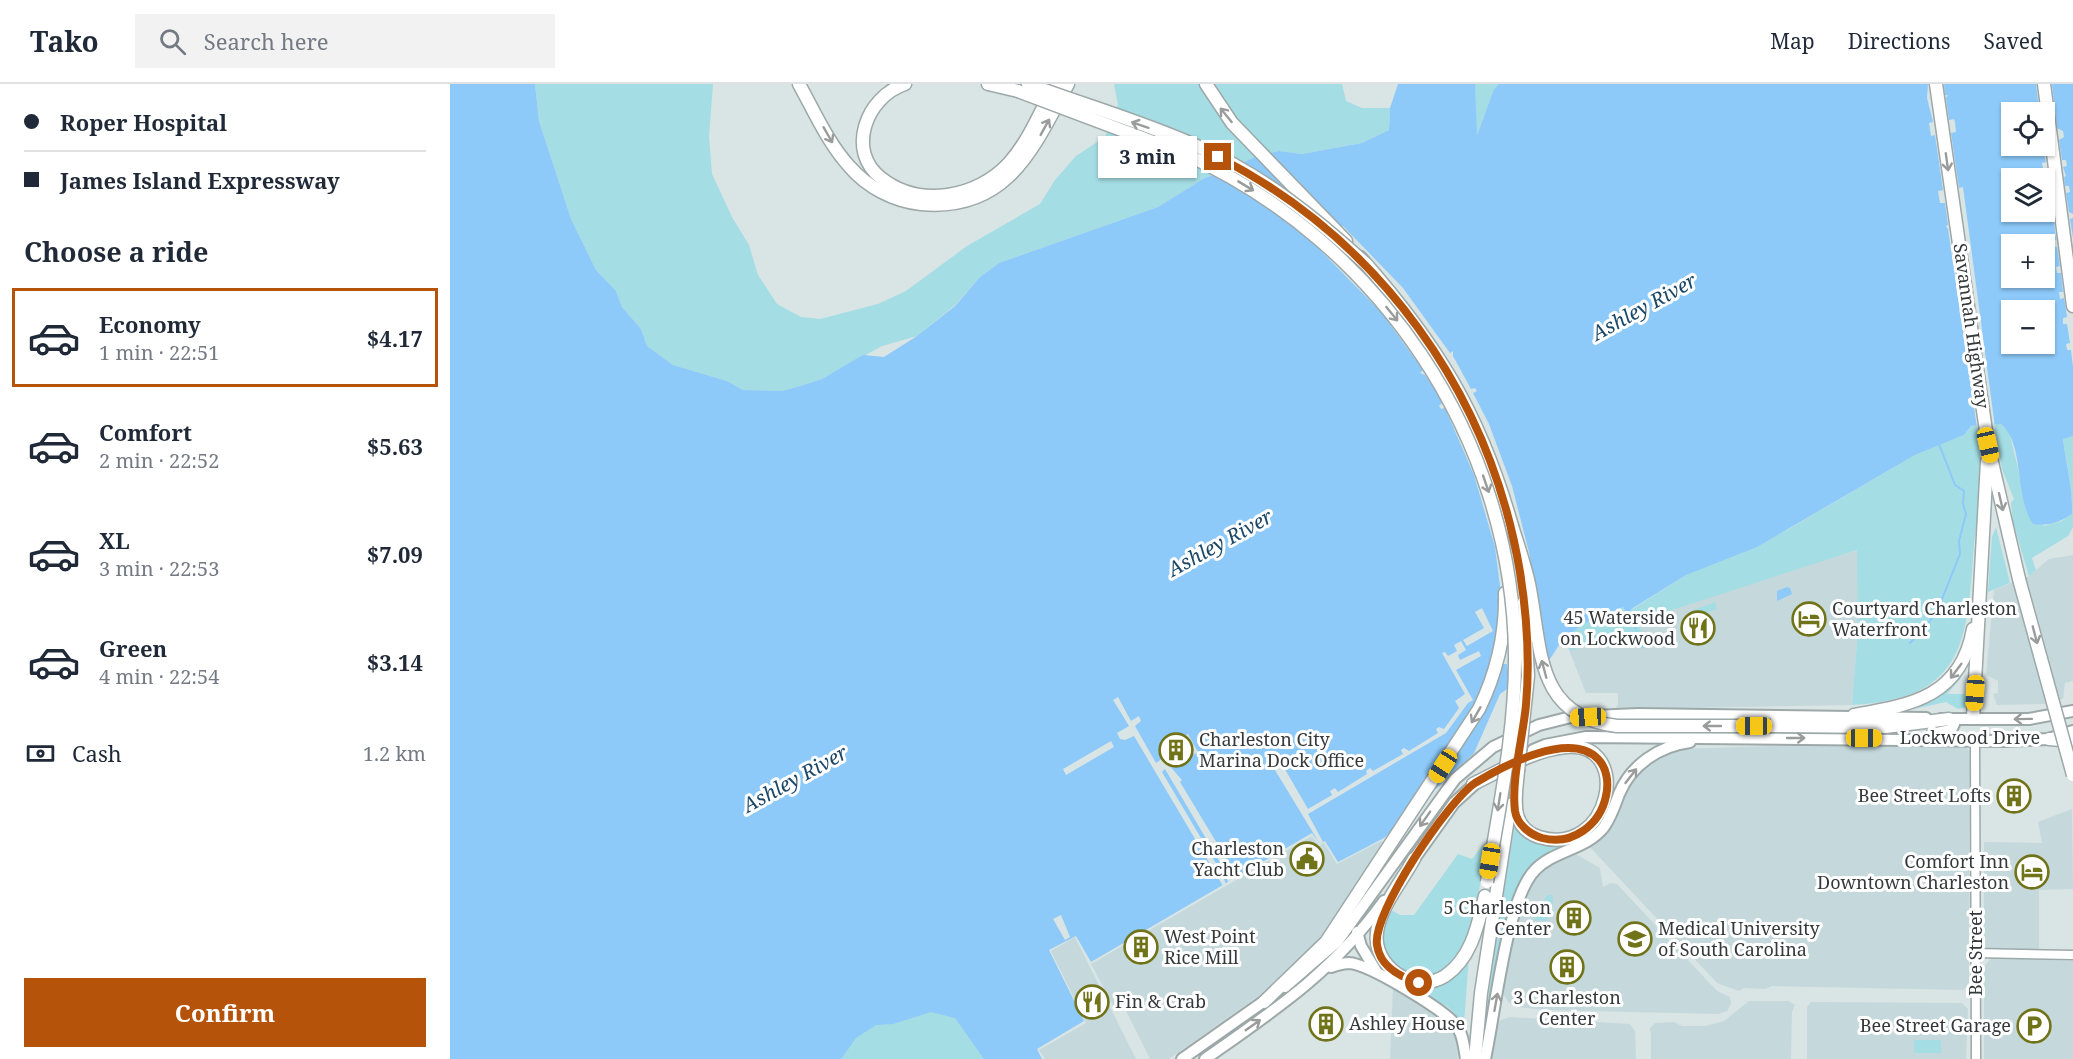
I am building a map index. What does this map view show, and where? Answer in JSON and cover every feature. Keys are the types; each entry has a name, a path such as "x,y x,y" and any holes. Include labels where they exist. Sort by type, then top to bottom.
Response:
{"highway":[{"path":"799,84 834,146 848,166 867,183 884,193 909,202 953,205 973,200 991,191 1018,168 1031,152 1068,84"},
{"path":"905,84 880,98 867,116 864,136 869,162 880,177 899,189 919,195 943,196 978,185 995,176 1008,164 1019,152 1055,84"},
{"path":"988,84 1023,88 1160,144 1211,166 1281,209 1344,261 1399,322 1451,404 1479,464 1505,556 1514,623 1515,678 1475,1059"},
{"path":"999,84 1023,88 1174,136 1237,166 1294,202 1366,264"},
{"path":"1206,84 1232,123 1328,221 1420,328 1463,398 1486,447 1529,582 1542,668 1547,681 1568,707 1596,722 1617,726 1885,727 1949,719"},
{"name":"Savannah Highway","path":"1936,84 1987,442 2019,579 2073,775"},
{"path":"2044,84 2073,306"},
{"path":"1973,718 1987,442"},
{"path":"1473,784 1529,756 1565,747 1575,747 1588,751 1603,766 1608,788 1603,807 1592,824 1576,835 1559,840 1534,835 1527,831 1516,815 1518,771 1526,703 1528,647 1523,593 1512,526"},
{"path":"1264,1002 1326,942 1376,878 1488,692 1502,637 1505,556"},
{"path":"1854,715 1915,703 1943,686 1960,667 1969,648 1979,596"},
{"path":"2049,739 2073,741"},
{"path":"1414,859 1394,891 1378,925 1377,948 1386,965 1393,972 1419,983 1445,976 1461,960 1473,937 1485,896 1492,883 1518,771"},
{"path":"1467,1059 1485,896"}],"main road":[{"name":"Lockwood Drive","path":"1182,1059 1319,961 1359,914 1376,878 1444,792 1470,765 1493,747 1539,725 1571,717 1614,715 1854,715 1949,719 2029,719 2073,711"},
{"path":"1973,718 1975,739"},
{"path":"1881,738 1948,731 1954,724 1949,719"},
{"name":"Lockwood Drive","path":"1414,859 1454,803 1473,784 1496,767 1545,745 1586,737 2049,739 2073,731"},
{"path":"1485,1059 1515,908 1528,879 1541,864 1586,843 1596,835 1609,818 1628,778 1651,755 1678,744 1733,738"},
{"path":"1205,1059 1279,1007 1328,968 1358,936 1394,891"},
{"path":"1359,914 1358,936 1370,963 1379,974"},
{"path":"1328,968 1349,963 1364,966 1436,1008 1456,1024 1462,1036 1467,1059"}],"street":[{"name":"Bee Street","path":"1975,739 1976,1059"},
{"path":"1976,953 2073,956"}],"shaded area":[{"path":"535,84 713,84 709,137 712,174 732,217 749,245 758,275 777,304 801,317 820,319 878,304 906,291 967,246 1040,204 1055,180 1076,156 1105,137 1118,105 1114,84 1342,84 1346,101 1362,108 1390,108 1389,130 1362,143 1302,154 1279,151 1239,163 1203,179 1158,207 999,263 980,277 955,305 917,336 882,346 822,379 782,391 743,390 727,381 673,365 647,346 641,329 622,307 616,291 596,270 571,219 539,121"},
{"path":"1475,84 1499,84 1494,89 1476,137"},
{"path":"1994,424 2001,424 2009,431 2020,477 2044,526 2062,521 2072,514 2063,438 2073,436 2073,527 2068,536 2032,558 2036,570 2029,576 2013,522 2011,503 2014,499 2002,469"},
{"path":"1978,425 1980,503 1963,635 1954,658 1939,676 1919,691 1890,700 1852,705 1858,629 1857,550 1638,621 1646,646 1644,649 1602,640 1570,651 1566,636 1583,624 1623,607 1637,632 1631,610 1686,575 1787,530 1915,455 1964,435 1971,426"},
{"path":"1996,527 2010,583 1988,592 1992,537"},
{"path":"1858,550 1858,629 1852,705 1615,709 1618,704 1618,693 1586,693 1567,645 1618,623"},
{"path":"2073,555 2073,681 2065,683 2063,699 2043,704 1997,705 1993,694 1998,693 1998,681 1986,675 1994,590 2029,576 2049,559"},
{"path":"1715,602 1717,609 1693,617 1691,611"},
{"path":"1964,667 1961,678 1947,694 1966,694 1971,686 1967,707 1958,709 1946,702 1914,709 1935,697"},
{"path":"1869,743 1964,745 1970,752 1969,982 1964,990 1772,986 1765,989 1744,988 1739,991 1717,983 1588,845 1624,788 1645,764 1676,749"},
{"path":"2072,809 2073,889 2039,890 2039,950 1987,948 1984,943 1984,842 2042,843 2038,822"},
{"path":"1515,823 1539,843 1559,844 1561,848 1537,862 1517,888 1482,1048 1495,943"},
{"path":"1312,836 1319,846 1324,843 1337,864 1381,841 1386,844 1332,929 1281,980 1169,1059 1150,1059 1124,1007 1114,1007 1091,964"},
{"path":"1486,841 1477,904 1461,950 1449,967 1433,977 1413,976 1401,970 1388,955 1381,935 1391,910 1400,915 1414,915 1458,854 1472,859"},
{"path":"1572,852 1600,868 1603,887 1611,883 1617,884 1717,991 1730,997 1731,1004 1727,1011 1718,1014 1544,1010 1516,1007 1508,1002 1503,993 1504,984 1523,894 1540,870"},
{"path":"1547,895 1553,895 1552,915 1548,915 1547,921 1534,920"},
{"path":"1075,937 1136,1059 1045,1059 1039,1050 1086,1023 1051,951"},
{"path":"954,946 984,1059 769,1059"},
{"path":"1469,957 1464,1023 1448,1007 1405,984 1414,985"},
{"path":"1991,958 2073,961 2073,1059 1984,1059 1984,967"},
{"path":"1393,987 1450,1024 1456,1036 1458,1059 1390,1059"},
{"name":"Medical University of South Carolina","path":"1749,1001 1789,1001 1795,1005 1792,1012 1791,1059 1651,1059 1649,1029 1655,1023 1674,1022 1682,1026 1705,1026 1724,1021"},
{"name":"Medical University of South Carolina","path":"1811,1002 1962,1003 1968,1009 1966,1059 1807,1059 1807,1007"},
{"path":"1510,1017 1630,1024 1635,1031 1636,1059 1489,1059 1496,1026 1501,1020"},
{"path":"1914,1040 1941,1040 1941,1053 1914,1053"}],"water":[{"name":"Ashley River","path":"450,84 535,84 539,121 571,219 596,270 616,291 622,307 641,329 647,346 673,365 727,381 743,390 782,391 822,379 863,355 884,357 917,336 955,306 980,277 999,263 1158,207 1203,179 1258,156 1279,151 1302,154 1362,143 1389,130 1390,108 1398,84 1475,84 1477,135 1494,89 1499,84 2073,84 2073,436 2063,439 2072,514 2058,522 2044,525 2033,524 2023,499 2017,457 2008,433 2001,424 1971,426 1964,435 1915,455 1757,547 1686,575 1633,608 1631,610 1638,634 1623,607 1583,624 1563,639 1550,659 1500,694 1474,753 1384,838 1338,862 1325,841 1320,844 1312,833 1091,962 1076,936 1049,950 1084,1021 1037,1049 1042,1059 984,1059 955,1018 931,1012 893,1024 876,1025 856,1038 841,1059 450,1059"},
{"path":"1790,588 1792,594 1777,601 1777,591"}],"pier":[{"path":"1928,84 1944,84 1945,95 1948,95 1946,98 1949,120 1954,119 1955,122 1956,132 1951,133 1959,188 1963,187 1995,427 1977,428 1946,226 1948,225 1945,203 1940,203 1938,191 1943,190 1935,135 1931,136 1929,123 1933,122 1927,98"},
{"path":"2036,84 2052,84 2054,102 2038,102"},
{"path":"2055,110 2057,128 2063,131 2064,137 2059,140 2062,160 2066,160 2067,166 2063,167 2066,176 2064,177 2065,186 2069,186 2070,192 2066,193 2069,212 2073,214 2073,218 2070,219 2073,238 2073,367 2071,350 2067,350 2066,344 2070,343 2067,324 2063,324 2063,318 2067,317 2064,298 2060,299 2059,292 2063,292 2061,273 2057,273 2056,267 2060,266 2057,247 2055,247 2055,168 2043,168 2042,163 2046,162 2044,156 2055,156"},
{"path":"1343,226 1403,288 1450,353 1453,351 1453,356 1471,389 1475,388 1477,391 1473,393 1489,424 1512,486 1529,552 1546,654 1536,664 1536,669 1507,669 1507,664 1502,664 1496,644 1501,594 1495,547 1474,475 1445,408 1441,409 1439,406 1442,403 1435,390 1425,375 1420,373 1423,370 1381,312 1321,251"},
{"path":"1482,608 1493,631 1467,646 1463,640 1484,628 1475,612"},
{"path":"1461,641 1466,650 1458,655 1460,660 1479,651 1481,656 1456,670 1473,700 1468,703 1446,733 1308,814 1323,842 1320,844 1267,757 1275,752 1308,809 1332,795 1330,791 1335,788 1338,792 1367,774 1366,771 1370,768 1373,771 1403,754 1401,750 1404,748 1409,751 1438,733 1436,729 1439,727 1444,729 1459,708 1455,701 1465,694 1442,653 1445,652 1448,656 1457,651 1454,645"},
{"path":"1118,697 1131,721 1139,716 1141,721 1135,726 1156,763 1163,758 1158,751 1188,734 1198,752 1174,765 1172,761 1168,764 1182,780 1180,782 1238,878 1229,883 1222,870 1224,869 1165,769 1162,772 1221,872 1226,884 1223,886 1134,736 1125,740 1120,739 1117,733 1129,726 1113,700"},
{"path":"1111,741 1114,747 1066,775 1063,769"},
{"path":"1061,915 1070,937 1065,940 1053,919"}],"waterway":[{"path":"1910,643 1925,628 1938,609 1960,554 1959,541 1966,514 1963,504 1964,491 1955,485 1939,444"},
{"path":"1638,634 1642,647"}],"place":[{"name":"Courtyard Charleston Waterfront","path":"1809,619"},
{"name":"45 Waterside on Lockwood","path":"1698,628"},
{"name":"Charleston City Marina Dock Office","path":"1176,750"},
{"name":"Bee Street Lofts","path":"2014,796"},
{"name":"Charleston Yacht Club","path":"1307,859"},
{"name":"Comfort Inn Downtown Charleston","path":"2032,872"},
{"name":"5 Charleston Center","path":"1574,918"},
{"name":"Medical University of South Carolina","path":"1635,939"},
{"name":"West Point Rice Mill","path":"1141,947"},
{"name":"3 Charleston Center","path":"1567,967"},
{"name":"Fin & Crab","path":"1092,1002"},
{"name":"Ashley House","path":"1326,1024"},
{"name":"Bee Street Garage","path":"2034,1026"}],"route":[{"path":"1218,157 1237,166 1294,202 1327,228 1366,264 1420,328 1443,362 1476,422 1512,526 1526,620 1528,676 1522,743 1520,757 1518,771 1515,801 1519,821 1527,831 1549,839 1568,838 1584,831 1599,816 1603,807 1608,788 1606,775 1598,759 1588,751 1565,747 1529,756 1510,765 1473,784 1454,803 1414,859 1381,917 1376,935 1377,948 1386,965 1393,972 1419,983"}]}
